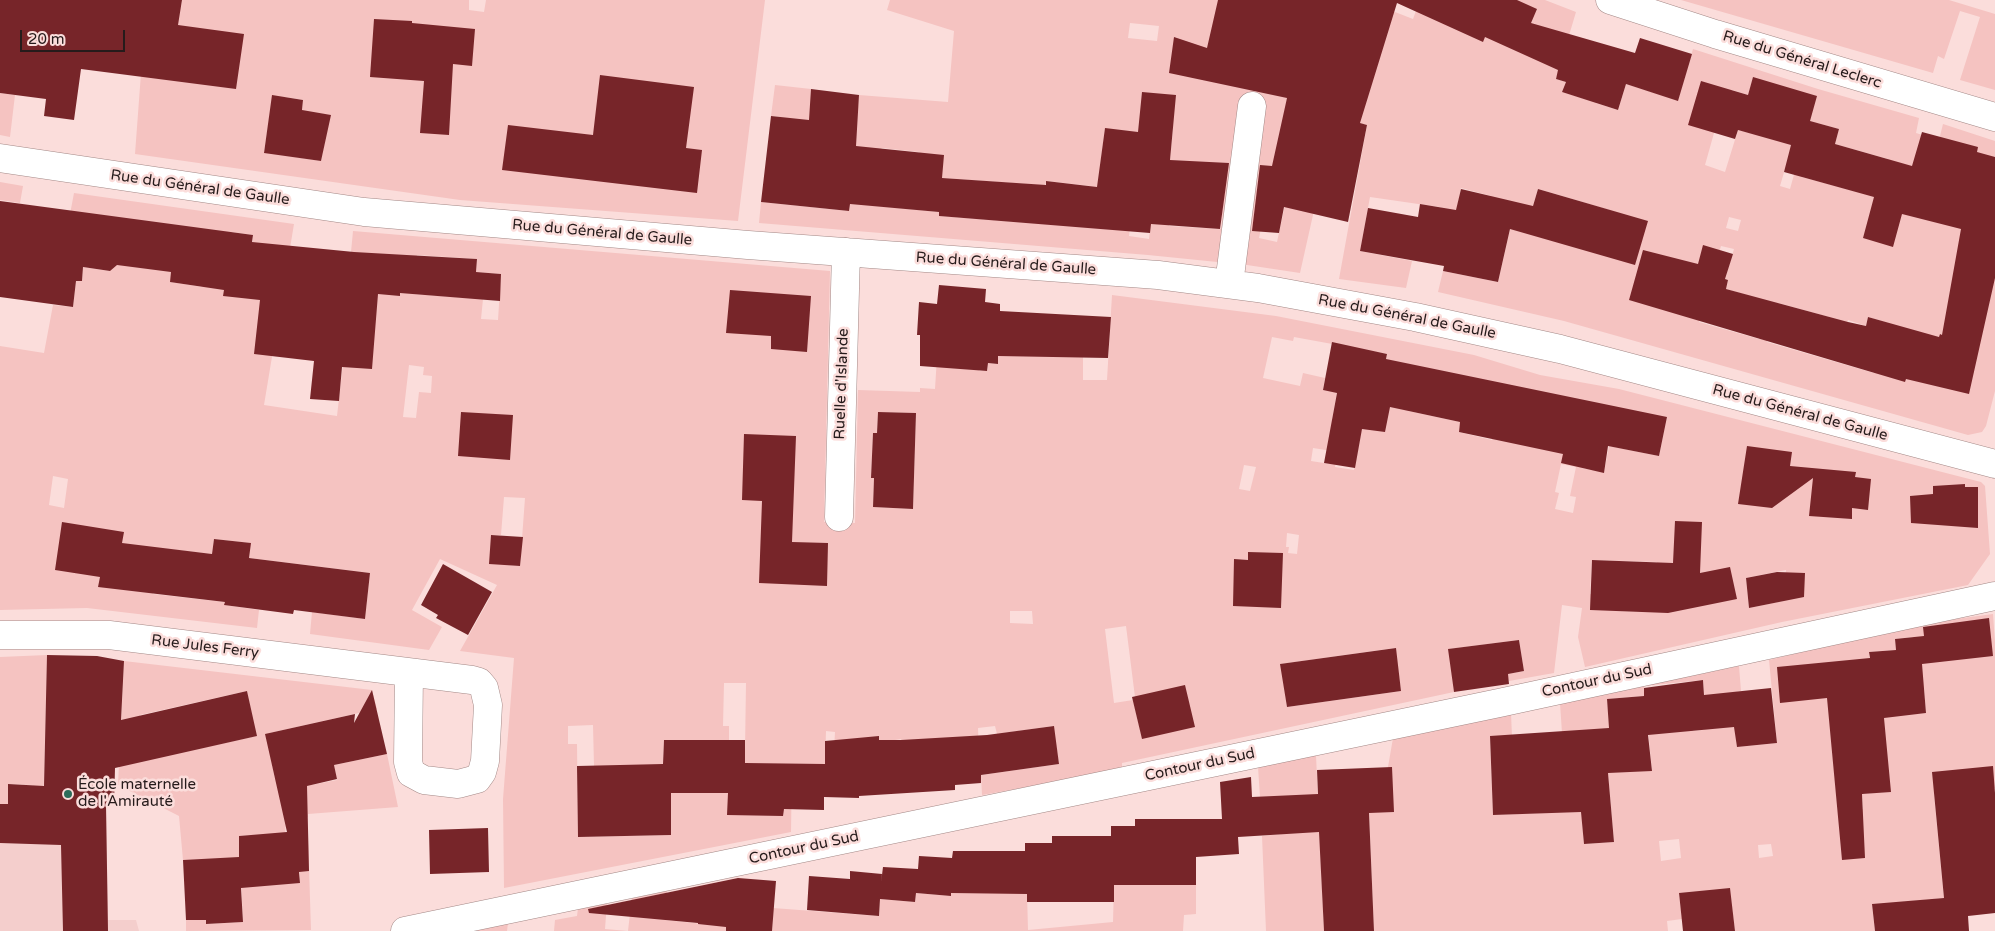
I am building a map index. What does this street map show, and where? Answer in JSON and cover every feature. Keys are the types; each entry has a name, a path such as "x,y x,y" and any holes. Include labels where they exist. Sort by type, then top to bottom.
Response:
{"street":[{"name":"Rue du Général Leclerc","path":"1610,0 1715,34 1995,117"},
{"path":"1229,284 1252,106"},
{"name":"Rue du Général de Gaulle","path":"0,158 364,212 1150,275 1229,284 1389,312 1560,350 1995,464"},
{"name":"Ruelle d'Islande","path":"839,516 846,252"},
{"name":"Contour du Sud","path":"405,931 1470,709 1995,596"},
{"name":"Rue Jules Ferry","path":"0,635 109,635 409,672"}],"shaded area":[{"path":"182,0 469,0 469,10 484,12 486,0 765,0 738,221 460,200 135,154 144,33 181,7","holes":["285,97 303,100 302,111 330,115 321,161 264,152 271,106"]},
{"path":"890,0 1364,0 1413,19 1420,0 1545,0 1576,12 1556,79 1566,82 1562,92 1585,99 1599,92 1596,103 1618,110 1626,84 1678,100 1693,49 1818,89 1919,118 1916,133 1939,140 1943,124 1995,141 1995,391 1986,426 1982,432 1968,435 1564,321 1438,292 1443,271 1498,282 1511,225 1490,203 1491,196 1461,188 1456,213 1439,207 1370,197 1360,251 1412,261 1406,288 1339,279 1367,125 1288,95 1259,238 1277,242 1286,200 1315,206 1300,273 1247,265 1148,255 759,223 761,202 849,211 850,203 939,212 939,216 1087,227 1090,186 1046,181 1045,190 1026,184 942,178 919,152 882,148 877,153 876,167 781,117 771,116 775,85 811,89 858,107 859,95 948,102 954,31 887,10","holes":["1130,23 1159,26 1157,41 1128,38","1753,78 1754,134 1738,130 1725,172 1705,165 1714,133 1732,90 1748,95","1817,123 1839,129 1835,144 1888,159 1877,197 1802,177","1105,128 1157,157 1173,128 1170,159 1156,159 1149,239 1129,236 1132,211 1100,166","1225,163 1221,229 1169,226 1172,181","1785,169 1795,171 1790,189 1780,186","1538,189 1609,210 1525,233","1729,217 1741,220 1738,231 1726,228","1721,246 1734,249 1725,279 1728,280 1726,289 1770,302 1759,339 1699,322","1778,303 1829,317 1844,335 1848,320 1866,326 1868,317 1888,323 1874,373 1767,342"]},
{"path":"1681,0 1949,0 1995,14 1995,90 1960,80 1980,17 1960,11 1944,59 1938,56 1933,73"},
{"path":"0,93 15,95 10,137 0,135"},
{"path":"0,182 23,186 20,203 0,200"},
{"path":"74,193 294,224 264,405 337,416 346,338 343,337 353,231 830,271 824,522 855,523 858,390 920,392 920,388 935,389 938,341 980,371 987,371 988,363 998,364 998,355 1083,357 1083,380 1107,380 1112,295 1276,316 1474,355 1540,375 1619,389 1981,482 1985,486 1990,554 1968,585 1782,622 1585,667 1578,637 1582,608 1562,605 1554,673 1509,681 1507,674 1524,671 1519,640 1449,649 1454,692 1122,763 1122,770 982,795 981,775 1059,764 1053,726 997,734 995,726 978,728 979,753 902,746 901,739 834,750 835,732 826,731 825,764 792,764 791,832 504,888 503,799 514,658 460,651 497,585 440,559 412,610 442,627 429,650 310,634 312,612 365,619 370,573 249,558 250,543 214,539 212,554 158,548 153,594 225,602 225,605 259,610 257,628 87,608 0,610 0,346 44,353 53,305 73,307 76,281 82,281 83,267 110,271 144,222 58,278","holes":["231,232 253,235 252,245","417,255 477,259 476,272 501,274 498,320 481,319 483,299 414,294","171,272 203,287 171,282","1272,337 1293,341 1294,337 1387,354 1382,381 1368,395 1354,470 1335,467 1343,422 1332,420 1337,392 1323,389 1325,378 1303,373 1300,386 1263,378","409,365 424,367 423,375 432,376 431,393 419,392 416,418 403,417","1419,367 1495,427 1492,440 1459,432 1460,422 1409,411","878,412 916,413 913,509 873,507 874,478 871,478 873,433 877,433","1667,417 1659,456 1609,446 1604,472 1582,468 1587,442","1313,448 1332,451 1330,464 1311,461","1561,464 1576,467 1570,496 1576,497 1573,513 1555,509 1559,493 1555,492","1244,465 1256,467 1250,491 1239,489","53,476 68,479 64,508 49,505","504,497 525,498 520,566 509,565 491,544 491,535 501,535","1287,533 1299,535 1297,554 1288,553 1289,547 1286,547","1592,560 1657,562 1654,612 1619,611 1619,595 1590,594","1786,570 1783,601 1749,608 1746,578","1010,611 1032,611 1033,624 1010,623","1126,626 1142,738 1133,700 1114,703 1105,629","1395,648 1401,691 1287,707 1281,664","724,683 746,683 745,750 729,749 729,726 723,726","593,725 594,766 662,781 664,740 671,793 671,835 578,837 577,744 568,744 568,726"]},
{"path":"1993,614 1995,642 1995,788 1934,794 1944,898 1872,905 1875,931 1735,931 1731,900 1679,894 1682,919 1667,921 1668,931 1374,931 1369,813 1388,767 1393,738 1511,713 1512,737 1490,738 1493,815 1541,813 1562,733 1560,703 1739,666 1741,691 1731,693 1737,747 1777,743 1769,660 1918,624","holes":["1913,637 1918,689 1924,689 1926,713 1915,714 1913,698 1872,686 1869,652 1896,650 1895,639","1703,680 1707,724 1704,730 1693,731 1692,726 1648,730 1652,771 1609,722 1607,699 1644,696 1644,686","1604,729 1614,842 1584,844 1579,783","1832,748 1883,792 1862,794 1863,809 1838,812","1679,839 1681,858 1661,861 1659,841","1771,844 1773,856 1759,858 1758,845"]},
{"path":"47,655 43,805 33,805 33,785 9,784 8,804 0,804 0,657"},
{"name":"École maternelle de l'Amirauté","path":"26,656 124,661 120,756 115,756 114,805 106,806 108,920 136,920 139,931 0,931 0,804 22,804"},
{"path":"124,661 372,690 377,709 270,733 271,759 275,779 301,787 337,780 334,765 387,754 398,807 308,814 308,817 286,819 285,837 308,836 311,930 186,931 186,920 206,920 206,924 243,922 241,879 300,883 298,844 253,835 239,836 240,872 183,860 179,816 118,785","holes":["247,691 256,736 150,759 140,715"]},
{"path":"1316,755 1324,931 1266,931 1262,836 1282,834 1260,797 1258,767"},
{"path":"951,881 1027,894 1028,930 1113,922 1114,885 1196,885 1196,914 1184,915 1183,931 772,931 773,908 879,916 880,899 915,902 916,893 951,896"},
{"path":"667,889 665,920 734,927 727,928 726,931 628,931 632,896"},
{"path":"607,902 605,929 628,931 554,931 555,920 577,916 578,908"},
{"path":"508,923 507,931 466,931"}],"building":[{"path":"0,0 182,0 178,25 244,34 236,89 81,69 74,120 44,116 46,99 0,93"},
{"path":"1218,0 1517,0 1537,9 1531,23 1635,53 1640,38 1692,54 1678,101 1626,84 1618,110 1562,92 1566,82 1556,79 1558,70 1485,37 1483,42 1397,3 1360,123 1367,125 1348,222 1284,207 1279,233 1252,231 1260,165 1272,166 1287,98 1169,73 1174,37 1207,48"},
{"path":"374,19 412,21 412,23 475,29 472,66 453,64 449,135 420,133 424,81 370,77"},
{"path":"600,75 694,87 686,148 702,150 697,193 502,170 508,125 593,135"},
{"path":"1753,77 1817,96 1810,121 1839,129 1835,144 1912,166 1922,132 1978,147 1977,152 1995,157 1995,278 1969,394 1906,379 1905,382 1629,300 1643,250 1698,264 1703,245 1733,254 1725,279 1728,280 1726,289 1866,326 1868,317 1939,337 1940,334 1942,335 1961,229 1902,214 1893,247 1863,238 1874,197 1784,172 1791,145 1738,130 1735,139 1688,125 1701,81 1748,95"},
{"path":"811,89 859,95 856,146 944,155 942,178 1046,185 1046,181 1097,187 1105,128 1138,132 1142,92 1176,95 1170,160 1229,163 1220,229 1151,224 1150,233 939,216 939,212 850,204 849,211 761,202 771,116 809,120"},
{"path":"272,95 303,100 302,110 331,115 321,161 264,153"},
{"path":"1461,189 1533,206 1538,189 1648,221 1635,265 1510,229 1498,282 1443,271 1444,266 1360,251 1368,208 1418,217 1420,204 1456,210"},
{"path":"0,201 253,235 252,242 354,252 477,259 476,272 501,274 500,301 400,293 400,296 378,294 372,369 342,367 339,401 310,399 314,361 254,354 260,300 223,296 224,290 170,282 171,272 117,265 110,271 83,267 82,281 76,281 73,307 0,297"},
{"path":"939,285 986,289 985,302 1000,304 1000,311 1111,317 1108,358 998,356 998,364 988,363 987,371 920,366 920,335 917,335 919,302 937,304"},
{"path":"730,290 811,296 807,352 771,349 771,336 726,333"},
{"path":"1332,342 1387,354 1386,359 1667,417 1659,456 1608,446 1604,473 1561,463 1563,454 1459,432 1460,422 1390,407 1385,432 1362,429 1355,468 1324,463 1337,393 1323,390"},
{"path":"461,412 513,415 510,460 458,456"},
{"path":"878,412 916,413 913,509 873,507 874,478 871,478 873,433 877,433"},
{"path":"744,434 796,436 792,542 828,543 827,586 759,583 762,501 742,500"},
{"path":"1747,446 1792,452 1790,466 1856,472 1855,477 1871,479 1868,510 1852,508 1852,519 1809,516 1813,478 1772,508 1738,504"},
{"path":"1965,484 1965,487 1978,487 1978,528 1911,523 1910,496 1933,494 1933,486"},
{"path":"1675,521 1702,522 1700,573 1730,567 1737,599 1668,613 1590,610 1592,560 1673,563"},
{"path":"62,522 124,532 122,543 212,554 214,539 251,543 249,558 370,573 365,619 294,610 293,614 224,605 225,602 98,587 100,577 55,570"},
{"path":"491,535 523,537 520,566 489,564"},
{"path":"1248,552 1283,553 1281,608 1233,606 1234,559 1248,560"},
{"path":"443,564 492,592 468,635 436,618 438,615 421,605"},
{"path":"1777,572 1805,573 1804,597 1749,608 1746,578"},
{"path":"1989,618 1993,656 1922,664 1926,713 1884,718 1891,792 1862,794 1865,858 1842,860 1827,698 1780,703 1777,667 1870,658 1869,652 1896,650 1895,639 1924,636 1923,627"},
{"path":"1519,640 1524,671 1508,674 1509,684 1454,692 1448,649"},
{"path":"1396,648 1401,691 1287,707 1280,664"},
{"name":"École maternelle de l'Amirauté","path":"47,655 97,656 124,661 121,720 247,691 257,736 115,768 114,805 106,805 108,931 63,931 61,845 0,843 0,804 8,804 8,784 44,786"},
{"path":"1703,680 1704,695 1771,688 1777,743 1737,747 1734,727 1648,735 1652,771 1608,773 1614,842 1584,844 1581,812 1493,815 1490,736 1609,728 1607,699 1644,696 1644,688"},
{"path":"1185,685 1195,727 1142,739 1132,697"},
{"path":"372,690 387,754 334,765 337,779 307,786 309,871 299,872 300,883 241,888 243,922 206,924 206,920 186,920 183,860 239,857 239,836 287,832 265,734 355,714 354,723"},
{"path":"1054,726 1059,764 981,775 981,783 955,785 955,790 859,796 859,798 824,797 824,810 784,809 783,816 727,815 728,793 671,793 671,835 578,837 577,766 663,764 664,740 745,740 745,763 825,764 825,741 879,736 879,740 901,740 987,735"},
{"path":"1993,766 1995,793 1995,913 1968,916 1969,931 1875,931 1872,904 1944,898 1932,772"},
{"path":"1392,767 1394,812 1369,813 1374,931 1324,931 1319,832 1238,837 1239,854 1196,857 1196,885 1114,885 1114,902 1027,902 1027,894 951,893 951,896 916,893 915,902 880,899 879,916 807,910 809,876 850,879 850,871 882,874 881,883 883,867 918,869 919,856 952,858 953,851 1025,851 1025,843 1052,843 1052,836 1111,836 1111,826 1135,826 1135,819 1222,819 1220,782 1251,777 1252,797 1318,794 1317,770"},
{"path":"488,828 489,872 430,874 429,830"},
{"path":"738,878 776,881 772,931 726,931 726,927 589,913 588,909"},
{"path":"1730,888 1735,931 1683,931 1679,893"}],"place":[{"name":"École maternelle de l'Amirauté","path":"68,794"}]}
